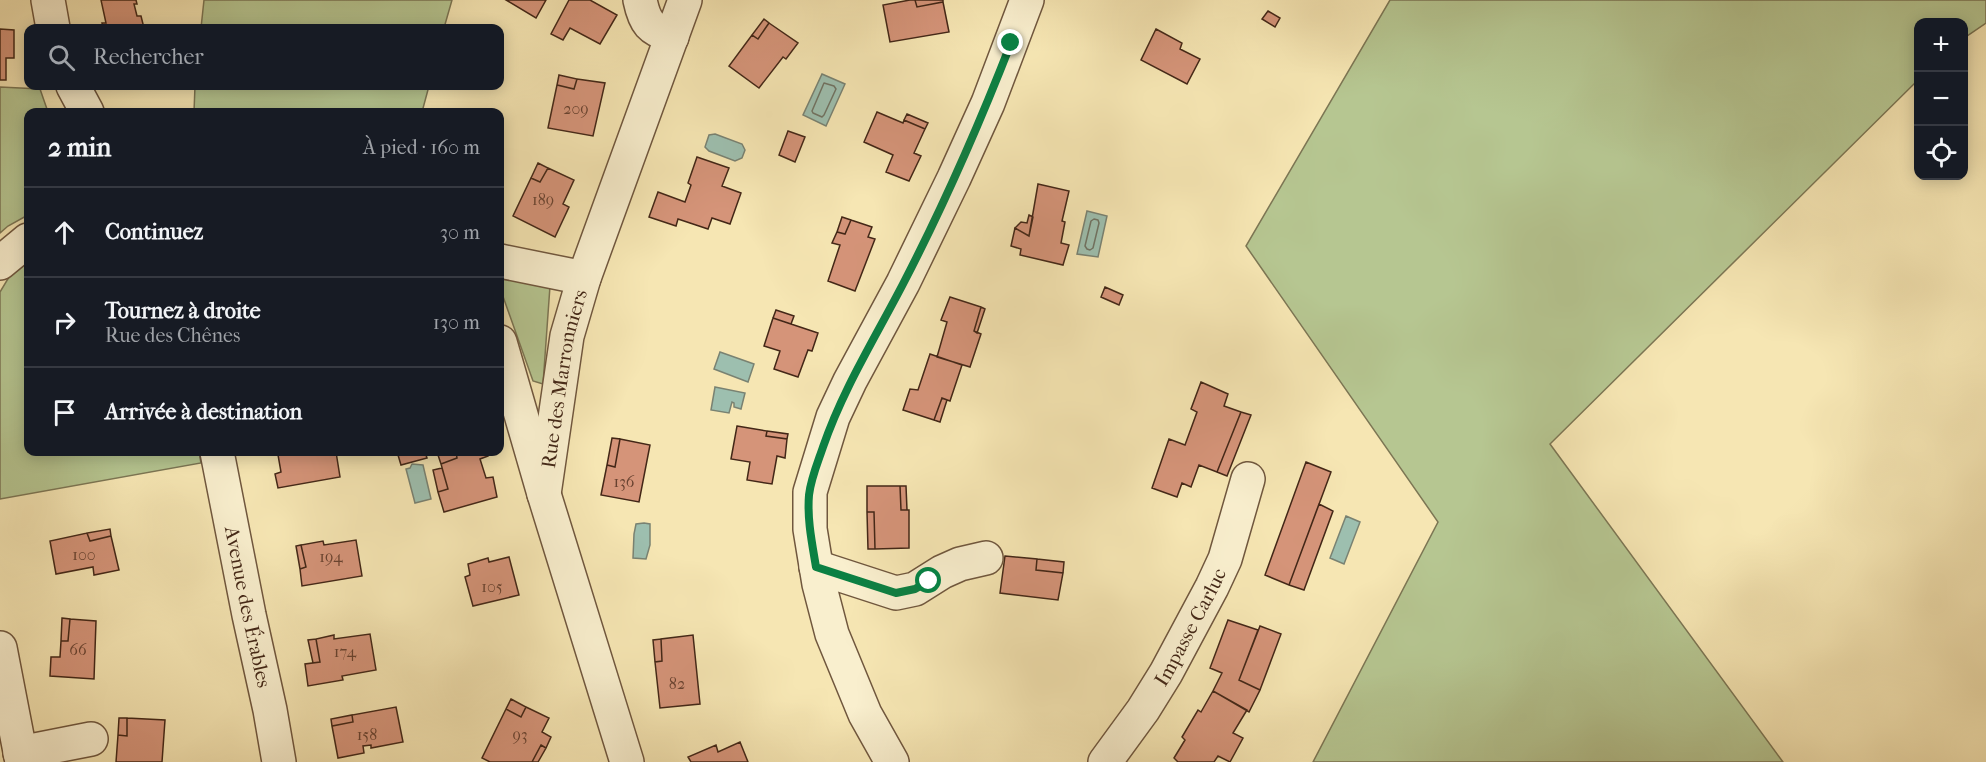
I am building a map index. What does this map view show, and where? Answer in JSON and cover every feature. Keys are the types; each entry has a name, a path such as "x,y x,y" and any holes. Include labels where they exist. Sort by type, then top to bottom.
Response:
{"street":[{"path":"48,0 52,24"},
{"path":"640,0 643,15 648,24 672,37"},
{"name":"Rue des Marronniers","path":"627,762 544,494 565,343 584,278 685,0"},
{"path":"892,762 865,714 832,633 816,567 810,530 810,492 833,417 903,283 954,178 988,103 1027,0"},
{"path":"75,90 85,108"},
{"path":"0,263 24,243"},
{"path":"504,262 584,278"},
{"path":"504,356 544,494"},
{"path":"519,408 558,400"},
{"name":"Avenue des Érables","path":"218,456 279,762"},
{"name":"Impasse Carluc","path":"1105,762 1143,710 1166,673 1212,587 1225,559 1248,479"},
{"path":"816,567 896,593 915,589 960,564 986,558"},
{"path":"0,648 21,758 91,739"}],"green space":[{"path":"204,0 452,0 445,24 201,24"},
{"path":"1390,0 1986,0 1986,23 1968,35 1968,18 1914,18 1914,84 1550,444 1783,762 1313,762 1438,522 1246,246"},
{"path":"0,87 40,90 47,108 24,108 24,217 0,233"},
{"path":"195,90 428,90 423,108 194,108"},
{"path":"24,264 24,456 200,456 201,463 0,499 0,292 9,277"},
{"path":"504,278 550,286 543,384 533,381 504,299"}],"water":[{"path":"822,74 845,84 826,126 803,115"},
{"path":"715,134 742,144 745,150 742,158 735,161 709,151 705,147 709,135"},
{"path":"1087,211 1107,216 1098,257 1077,254"},
{"path":"720,352 754,364 748,382 714,369"},
{"path":"715,387 745,393 741,409 734,407 732,402 729,413 711,410"},
{"path":"412,464 423,465 431,499 415,503 406,469"},
{"path":"1346,516 1360,522 1344,564 1330,558"},
{"path":"636,524 650,524 650,545 646,559 633,558"}],"building":[{"path":"101,0 136,0 137,4 134,4 137,16 141,16 143,24 102,23 106,23"},
{"path":"506,0 546,0 536,18"},
{"path":"569,0 590,0 617,15 600,44 570,28 563,40 551,34"},
{"path":"915,0 917,7 943,2 949,32 890,42 883,5"},
{"path":"915,0 943,0 943,2 917,7"},
{"path":"1268,11 1280,18 1275,27 1262,19"},
{"path":"764,19 769,23 758,39 752,35"},
{"path":"769,23 798,43 786,59 783,57 759,88 729,66 752,35 758,39"},
{"path":"0,29 14,30 14,58 6,58 6,80 0,80"},
{"path":"1156,29 1182,43 1180,49 1200,59 1187,84 1141,60"},
{"path":"559,75 577,79 574,89 557,85"},
{"path":"577,79 605,83 593,136 548,128 557,85 574,89"},
{"path":"877,112 925,129 914,153 921,156 909,181 886,172 893,155 864,142"},
{"path":"907,114 928,123 925,129 904,120"},
{"path":"788,131 805,137 795,162 779,155"},
{"path":"697,157 729,168 722,186 741,193 730,224 712,218 708,229 678,219 676,226 649,217 658,192 685,202 691,185 688,183"},
{"path":"538,163 548,168 540,182 531,178"},
{"path":"548,168 574,180 563,204 569,207 555,237 513,216 531,178 540,182"},
{"path":"1038,184 1069,191 1062,221 1065,222 1061,243 1069,245 1063,265 1020,255 1021,249 1011,246 1015,228 1029,236"},
{"path":"1029,215 1033,217 1029,236 1015,228 1021,222 1027,223"},
{"path":"842,217 851,220 845,234 837,232"},
{"path":"851,220 872,227 868,237 875,239 855,291 828,281 840,245 832,243 837,232 845,234"},
{"path":"1105,287 1123,295 1119,305 1101,297"},
{"path":"950,297 981,307 974,331 981,334 970,367 937,357 947,322 941,320"},
{"path":"981,307 985,309 977,333 974,331"},
{"path":"776,310 794,316 791,324 773,318"},
{"path":"773,318 818,333 812,351 808,350 798,377 774,369 780,351 764,346"},
{"path":"930,354 962,365 950,401 942,398 934,420 903,410 910,389 918,390"},
{"path":"1201,382 1228,394 1224,406 1241,412 1217,472 1199,465 1191,487 1182,483 1177,497 1152,488 1169,439 1185,445 1197,412 1191,409"},
{"path":"942,398 947,400 940,422 934,420"},
{"path":"1241,412 1251,415 1227,476 1217,472"},
{"path":"737,426 767,431 766,436 787,439 785,458 777,456 772,484 747,480 750,462 731,459"},
{"path":"767,431 788,434 787,439 766,436"},
{"path":"612,438 620,439 615,467 607,465"},
{"path":"620,439 650,445 639,502 601,495 607,465 615,467"},
{"path":"278,456 337,456 340,477 278,488 275,474 281,472"},
{"path":"398,456 426,456 427,458 401,465"},
{"path":"438,456 457,456 457,458 441,464"},
{"path":"457,456 488,456 480,459 486,478 493,477 497,497 444,512 438,492 448,489 441,464 457,458"},
{"path":"1306,462 1331,472 1289,585 1265,575"},
{"path":"442,468 448,489 438,492 433,470"},
{"path":"867,486 900,486 901,510 909,510 909,548 875,549 874,512 867,512"},
{"path":"900,486 906,486 907,510 901,510"},
{"path":"1319,504 1333,511 1304,590 1289,585"},
{"path":"867,512 874,512 875,549 868,549"},
{"path":"110,529 111,536 90,541 87,533"},
{"path":"87,533 90,541 111,536 119,570 94,575 93,567 56,574 50,541"},
{"path":"356,540 362,576 302,586 300,569 306,567 301,545 323,541 324,545"},
{"path":"301,545 306,567 300,569 296,546"},
{"path":"1005,556 1037,559 1036,570 1063,573 1058,600 1000,593"},
{"path":"509,557 519,595 473,606 465,577 470,575 468,564 488,558 489,562"},
{"path":"1037,559 1064,562 1063,573 1036,570"},
{"path":"62,618 70,619 68,641 61,641"},
{"path":"70,619 96,621 94,679 50,676 51,657 60,657 61,641 68,641"},
{"path":"1228,620 1258,630 1239,680 1260,690 1249,712 1213,691 1222,673 1210,668"},
{"path":"1260,626 1281,634 1260,690 1239,680"},
{"path":"370,634 376,670 342,676 343,680 308,686 305,664 320,662 316,639 334,635 334,639"},
{"path":"693,635 700,704 660,708 655,662 662,661 661,639"},
{"path":"316,639 320,662 313,663 308,640"},
{"path":"661,639 662,661 655,662 653,640"},
{"path":"1213,691 1247,710 1233,733 1243,738 1230,762 1218,756 1214,762 1178,762 1174,758 1185,740 1182,737 1198,710 1201,712"},
{"path":"511,699 526,707 521,717 506,709"},
{"path":"396,707 403,742 371,748 371,745 363,746 364,753 338,758 332,726 353,722 352,715"},
{"path":"526,707 549,718 542,732 551,737 546,748 541,745 532,762 490,762 482,758 506,709 521,717"},
{"path":"352,715 353,722 332,726 331,719"},
{"path":"119,718 127,718 127,736 118,735"},
{"path":"127,718 165,720 162,762 116,762 118,735 127,736"},
{"path":"740,742 748,762 691,762 688,757 716,745 718,752"},
{"path":"541,745 546,748 538,762 532,762"}],"route":[{"path":"929,581 915,589 896,593 816,567 808,514 810,492 833,417 903,283 954,178 988,103 1011,43"}]}
